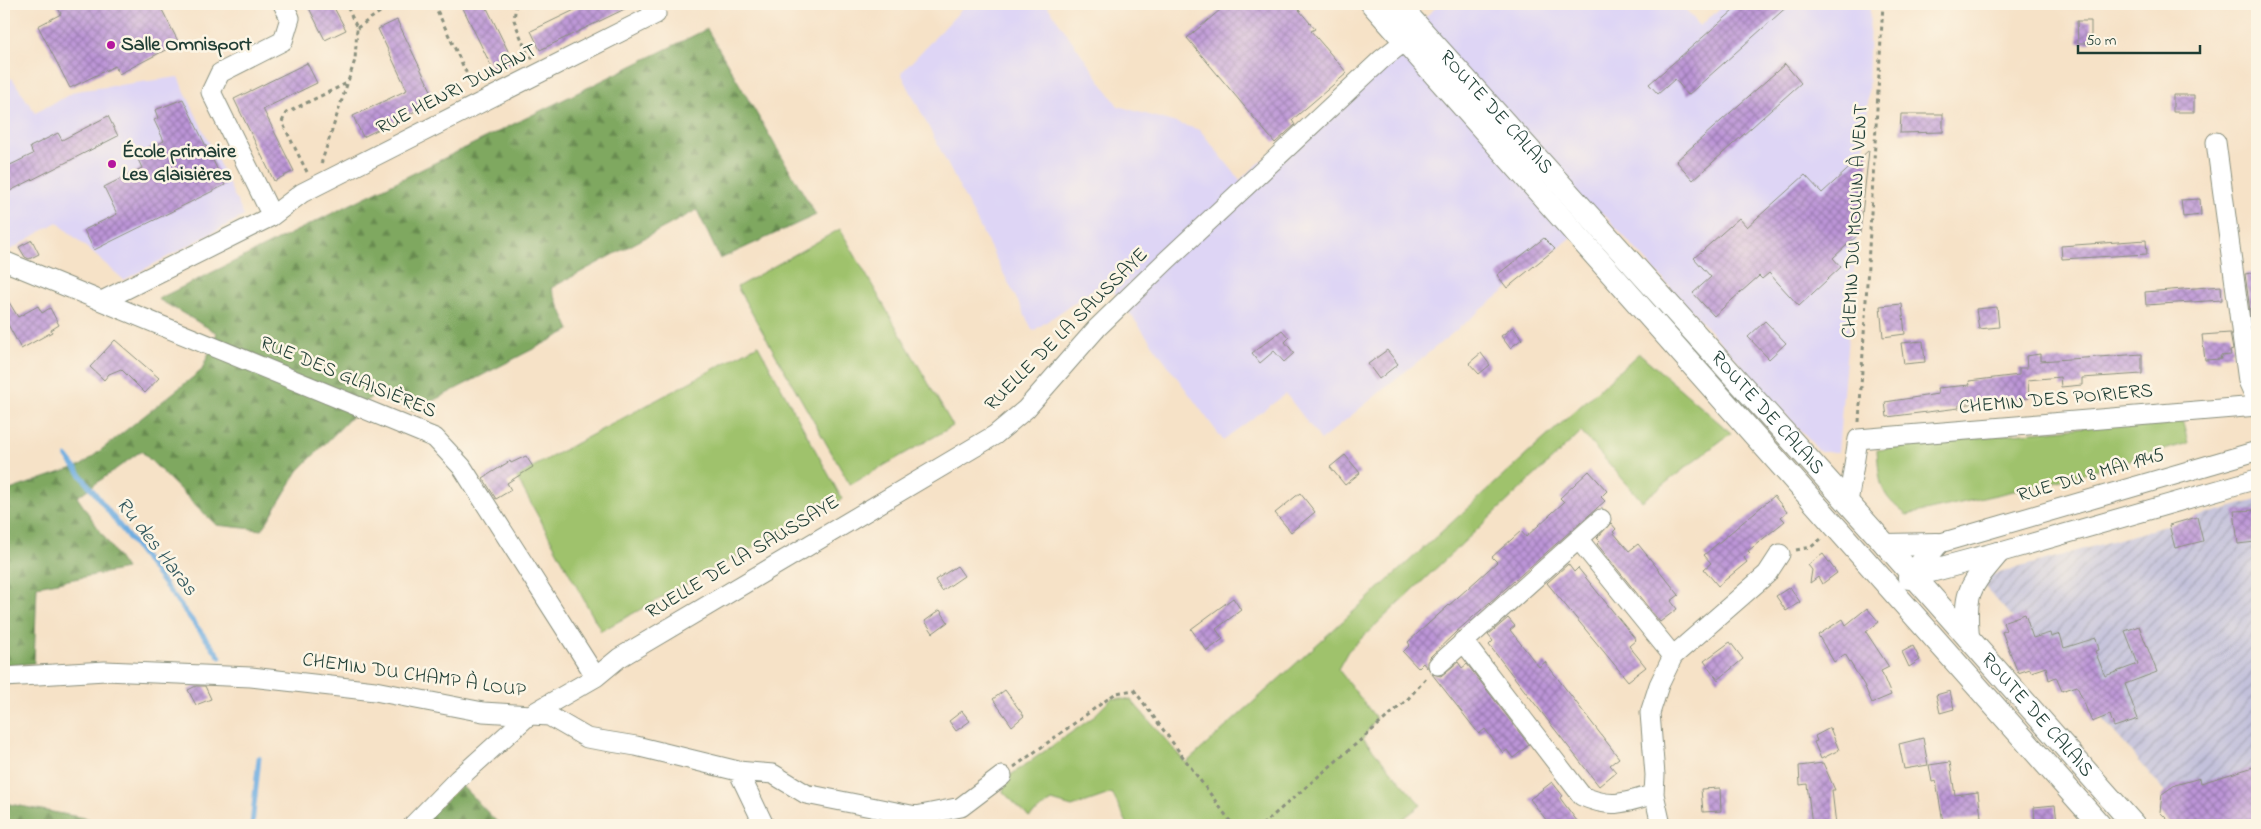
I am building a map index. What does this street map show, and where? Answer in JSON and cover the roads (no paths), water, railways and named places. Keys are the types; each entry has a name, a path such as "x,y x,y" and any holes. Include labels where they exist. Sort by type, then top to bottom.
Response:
{"main road":[{"name":"ROUTE DE CALAIS","path":"1372,4 2100,825"},
{"name":"ROUTE DE CALAIS","path":"1398,4 1886,545 2134,825"},
{"path":"1886,545 1937,544"},
{"path":"1893,592 1912,576 1937,544"},
{"path":"1912,576 1998,552"},
{"path":"1968,637 1965,607 1968,594 1975,580 1998,552"}],"street":[{"path":"272,216 211,92 220,74 283,41 290,18 283,4"},
{"name":"RUE HENRI DUNANT","path":"102,301 272,216 302,193 656,14 650,4"},
{"name":"RUELLE DE LA SAUSSAYE","path":"412,825 431,818 528,716 596,677 619,658 994,435 1026,409 1097,328 1166,261 1375,66 1405,41"},
{"path":"2216,142 2248,381 2257,401"},
{"name":"RUE DES GLAISIÈRES","path":"4,260 435,438 462,467 596,677"},
{"name":"CHEMIN DES POIRIERS","path":"1848,503 1858,439 2257,406"},
{"name":"RUE DU 8 MAI 1945","path":"1937,544 2257,451"},
{"path":"1998,552 2257,479"},
{"path":"1438,665 1601,519"},
{"path":"1579,540 1673,656"},
{"path":"1661,825 1654,794 1655,774 1650,713 1659,685 1673,656 1767,574 1780,554"},
{"path":"1463,642 1582,796 1599,804 1621,803 1654,794"},
{"name":"CHEMIN DU CHAMP À LOUP","path":"4,677 105,671 251,677 375,691 483,712 549,716 587,738 636,746 738,771 773,774 806,794 916,816 961,807 1002,776"},
{"path":"738,771 764,825"}],"waterway":[{"name":"Ru des Haras","path":"67,457 220,657"},
{"name":"Ru des Haras","path":"252,825 259,758"}],"place":[{"name":"Salle Omnisport","path":"111,45"},
{"name":"École primaire Les Glaisières","path":"112,164"}]}
